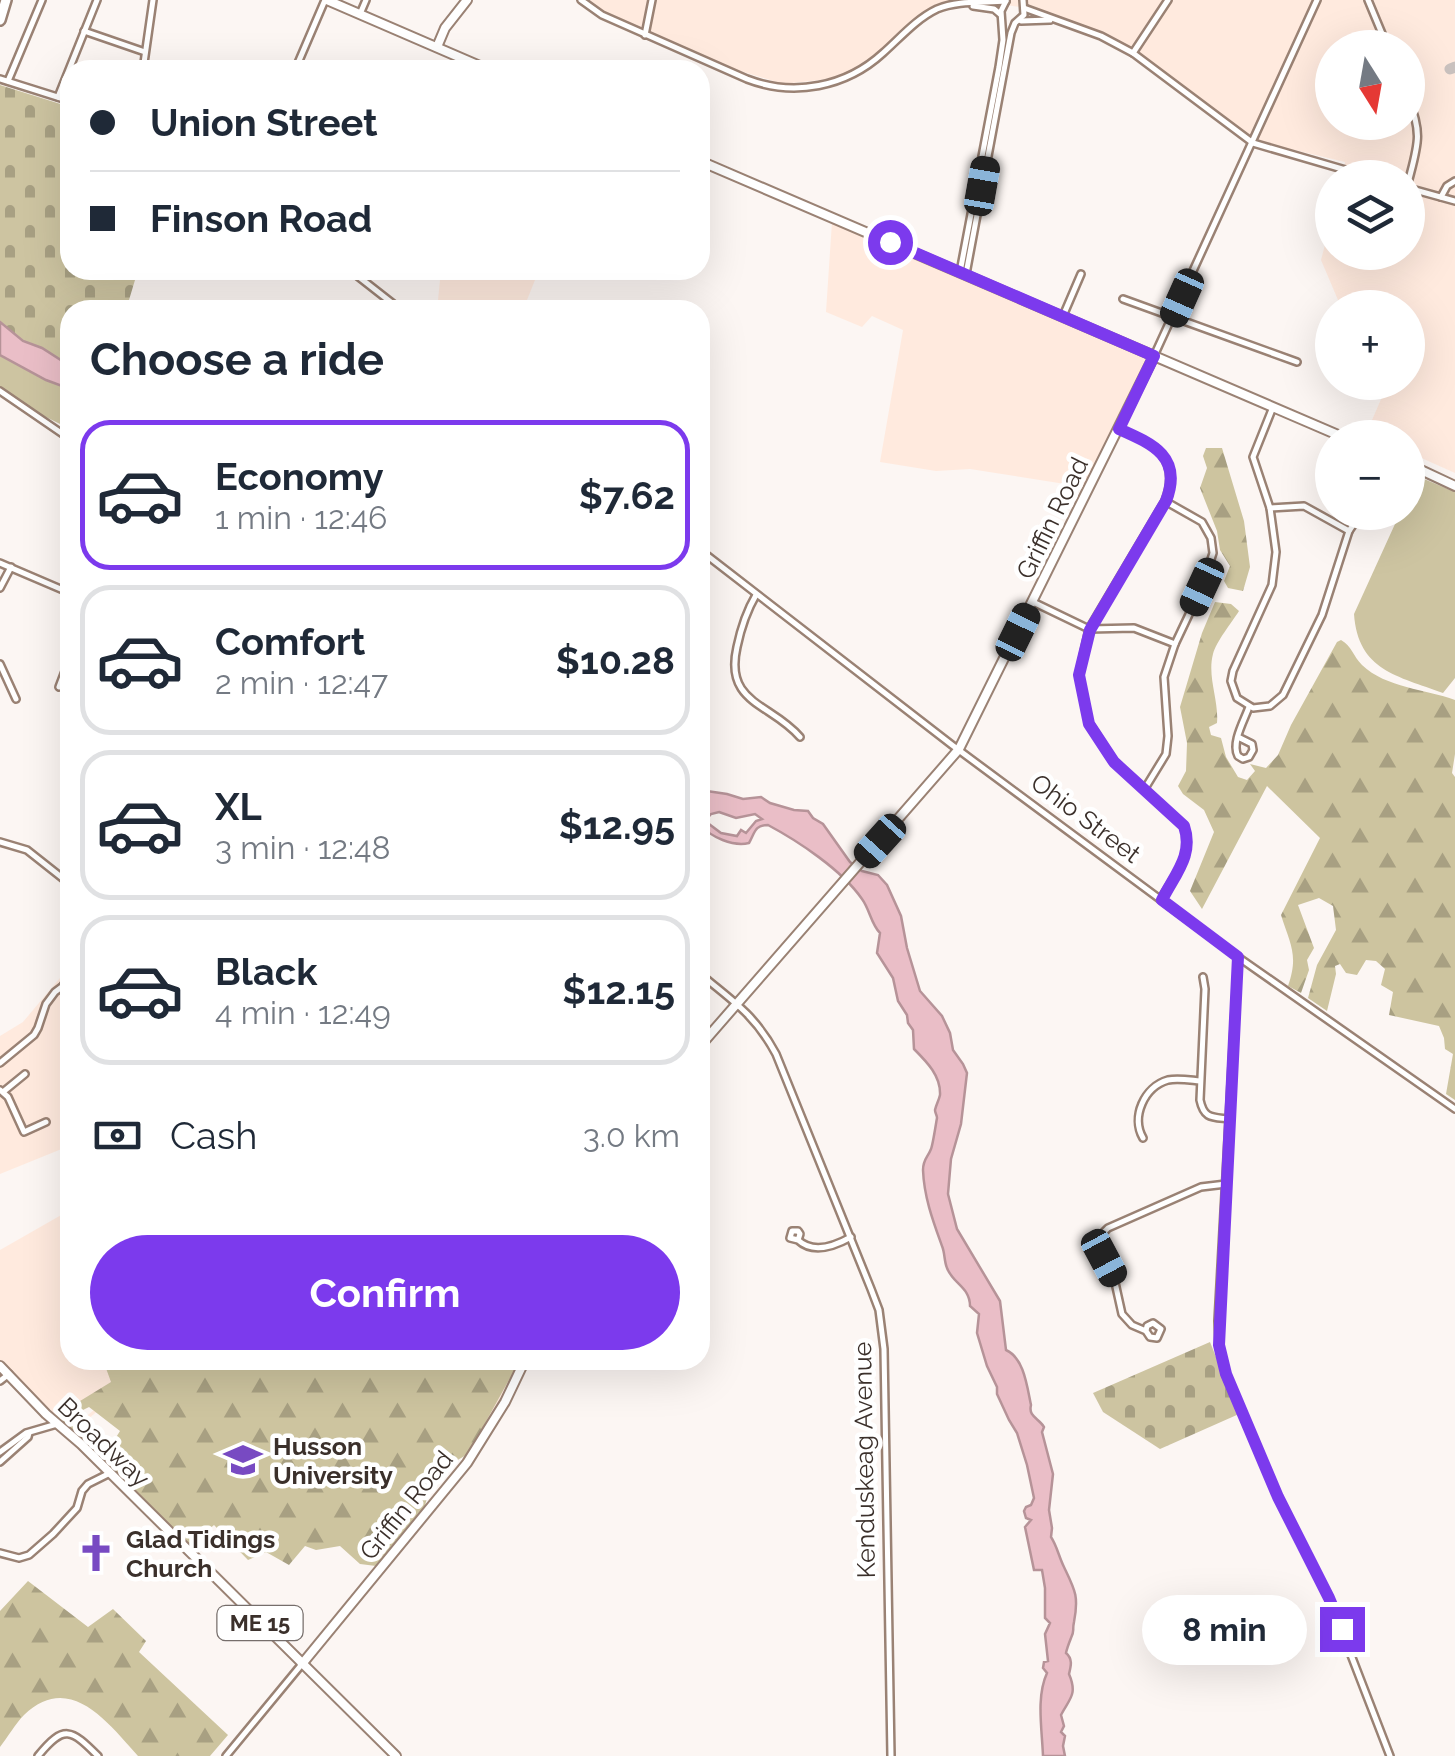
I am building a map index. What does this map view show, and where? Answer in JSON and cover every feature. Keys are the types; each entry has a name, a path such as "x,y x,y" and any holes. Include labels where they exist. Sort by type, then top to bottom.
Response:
{"highway":[{"path":"0,20 2,0"}],"main road":[{"path":"326,0 466,60"},
{"path":"437,48 445,28 467,0"},
{"path":"710,165 1315,425"},
{"name":"Griffin Road","path":"710,1034 959,749 1154,356"},
{"path":"1425,472 1455,486"},
{"name":"Broadway","path":"0,1366 396,1756"},
{"name":"Griffin Road","path":"302,1664 467,1463 521,1370"}],"street":[{"path":"42,0 4,80 58,97 60,92"},
{"path":"72,60 97,0"},
{"path":"144,60 153,0"},
{"path":"299,60 326,0"},
{"path":"355,10 366,0"},
{"path":"581,0 602,16 704,60"},
{"path":"645,35 652,0"},
{"path":"1133,53 1168,0"},
{"name":"Griffin Road","path":"1154,356 1317,0"},
{"path":"1368,0 1380,30"},
{"path":"710,62 759,83 807,88 856,73 924,17 942,7 1007,1"},
{"path":"963,273 999,67 1001,7 1007,1"},
{"path":"1022,3 1030,12 1102,36 1133,53 1253,143 1315,161"},
{"path":"963,273 1011,33 1024,15 1022,3"},
{"path":"956,4 986,7 1008,22 1058,20"},
{"path":"84,30 145,52"},
{"path":"1441,198 1455,181"},
{"path":"1425,192 1455,202"},
{"path":"1063,316 1080,274"},
{"path":"363,280 388,300"},
{"path":"1123,299 1297,362"},
{"path":"0,391 60,432"},
{"path":"1273,407 1253,457 1270,508 1276,552 1272,585 1232,676 1235,694 1248,706 1266,708 1283,694 1322,615 1349,530"},
{"path":"1119,429 1158,448 1170,474 1170,490 1090,630 1079,675 1089,724 1114,762 1184,826 1188,852 1162,900"},
{"path":"1144,790 1166,754 1164,677 1214,553 1202,522 1166,501"},
{"path":"1270,508 1304,506 1315,512"},
{"name":"Ohio Street","path":"710,558 1238,957 1455,1109"},
{"path":"0,562 60,589"},
{"path":"0,588 11,567"},
{"path":"756,595 744,616 734,661 735,679 746,694 800,738"},
{"path":"1033,602 1090,630 1134,628 1175,644"},
{"path":"0,664 16,700"},
{"path":"1238,738 1252,744 1249,757 1240,758 1234,748 1248,706"},
{"path":"0,842 32,853 60,876"},
{"path":"1238,957 1218,1334 1223,1366 1278,1497 1329,1598 1390,1756"},
{"path":"1203,978 1200,1100 1207,1115 1230,1119"},
{"name":"Kenduskeag Avenue","path":"710,982 762,1029 776,1054 879,1310 884,1349 891,1756"},
{"path":"0,1064 34,1036 46,1004 60,989"},
{"path":"26,1074 1,1091 8,1097 24,1132 46,1122"},
{"path":"1143,1138 1136,1119 1152,1089 1172,1079 1200,1081"},
{"path":"1146,1331 1132,1325 1122,1314 1114,1278 1098,1247 1100,1236 1108,1228 1201,1187 1226,1184"},
{"path":"798,1240 807,1247 822,1247 852,1237"},
{"path":"0,1381 9,1374"},
{"path":"38,1429 48,1416"},
{"path":"0,1452 29,1432 57,1424"},
{"path":"0,1462 28,1438 29,1432"},
{"path":"0,1552 19,1558 35,1551 73,1512 82,1491 107,1470"},
{"path":"226,1756 302,1664"},
{"path":"38,1756 49,1742 66,1734 77,1735 98,1756"}],"shaded area":[{"path":"585,0 961,0 938,5 866,63 843,75 783,84 724,66 592,8"},
{"path":"972,0 1455,0 1455,473 1425,460 1425,420 1372,420 1381,400 1425,400 1425,290 1334,290 1325,270 1425,270 1425,160 1337,160 1261,142 1144,56 1026,8"},
{"path":"832,222 1145,358 1146,365 1084,487 970,469 936,471 880,462 903,330 872,316 862,327 826,312"},
{"path":"440,280 535,280 527,300 438,300"},
{"path":"0,322 23,341 60,360 60,385 46,380 0,355"},
{"path":"710,791 743,799 761,797 770,803 808,811 823,824 850,862 862,871 878,875 901,916 920,991 942,1016 953,1050 967,1073 948,1194 957,1229 1000,1301 1006,1350 1021,1366 1031,1412 1044,1427 1053,1474 1051,1537 1076,1599 1073,1632 1066,1653 1071,1660 1073,1692 1061,1715 1065,1756 1043,1756 1041,1703 1047,1673 1044,1662 1048,1661 1045,1634 1050,1623 1045,1618 1042,1570 1034,1570 1025,1527 1031,1520 1024,1511 1034,1498 1027,1465 987,1366 977,1333 979,1314 947,1268 925,1190 923,1166 931,1149 940,1095 936,1076 914,1049 913,1030 898,1001 893,978 877,953 880,933 865,903 843,877 768,825 757,828 749,843 736,844 710,833 710,825 721,833 737,836 762,819 755,814 736,818 719,812 710,815"},
{"path":"60,978 60,1150 0,1174 0,1036 23,1022"},
{"name":"Husson University","path":"60,1216 60,1370 339,1370 190,1546 179,1536 236,1470 101,1408 72,1433 69,1430 99,1406 93,1400 61,1421 0,1361 0,1250"},
{"name":"Husson University","path":"342,1370 517,1370 472,1451"}],"green space":[{"path":"0,85 60,104 60,280 135,280 129,300 60,300 60,360 23,341 0,322"},
{"path":"0,355 60,387 60,424 36,412 0,389"},
{"path":"1206,448 1222,448 1244,521 1250,567 1243,591 1228,588 1224,581 1230,566 1220,550 1200,488 1207,468 1203,456"},
{"path":"1425,479 1455,492 1455,678 1443,693 1396,676 1372,660 1357,633 1354,614 1392,530 1425,530"},
{"path":"1215,602 1231,604 1239,611 1213,654 1217,723 1209,727 1211,735 1221,738 1226,757 1238,777 1247,780 1255,771 1250,764 1266,768 1278,755 1291,725 1341,640 1362,665 1383,679 1455,700 1455,1100 1446,1094 1453,1054 1445,1049 1439,1026 1389,1015 1393,992 1381,985 1385,969 1376,961 1366,960 1357,975 1346,973 1340,964 1335,966 1327,1011 1308,998 1317,965 1336,930 1333,906 1319,898 1298,905 1314,948 1307,960 1309,970 1301,993 1288,986 1293,958 1281,915 1320,838 1267,786 1202,909 1190,891 1214,832 1204,810 1178,786 1186,771 1187,743 1180,707"},
{"path":"1210,1342 1239,1414 1160,1449 1103,1412 1093,1393"},
{"path":"107,1370 514,1370 468,1454 449,1465 430,1485 424,1510 376,1566 360,1564 340,1546 316,1550 305,1546 289,1565 266,1552 248,1560 214,1525 190,1546 79,1438 86,1434 100,1444 115,1439 120,1431 89,1407 65,1419 81,1432 75,1436 54,1417 111,1382"},
{"path":"28,1581 88,1627 113,1609 146,1641 139,1652 228,1735 210,1756 138,1756 101,1717 72,1700 57,1698 24,1715 0,1747 0,1611"}],"taxiway":[{"path":"1450,69 1455,67"}],"place":[{"name":"Husson University","path":"243,1460"},
{"name":"Glad Tidings Church","path":"96,1553"}],"route":[{"path":"890,242 1154,356 1119,429 1158,448 1170,474 1170,490 1090,630 1079,675 1089,724 1114,762 1184,826 1188,852 1162,900 1238,957 1218,1321 1221,1358 1278,1497 1342,1629"}]}
